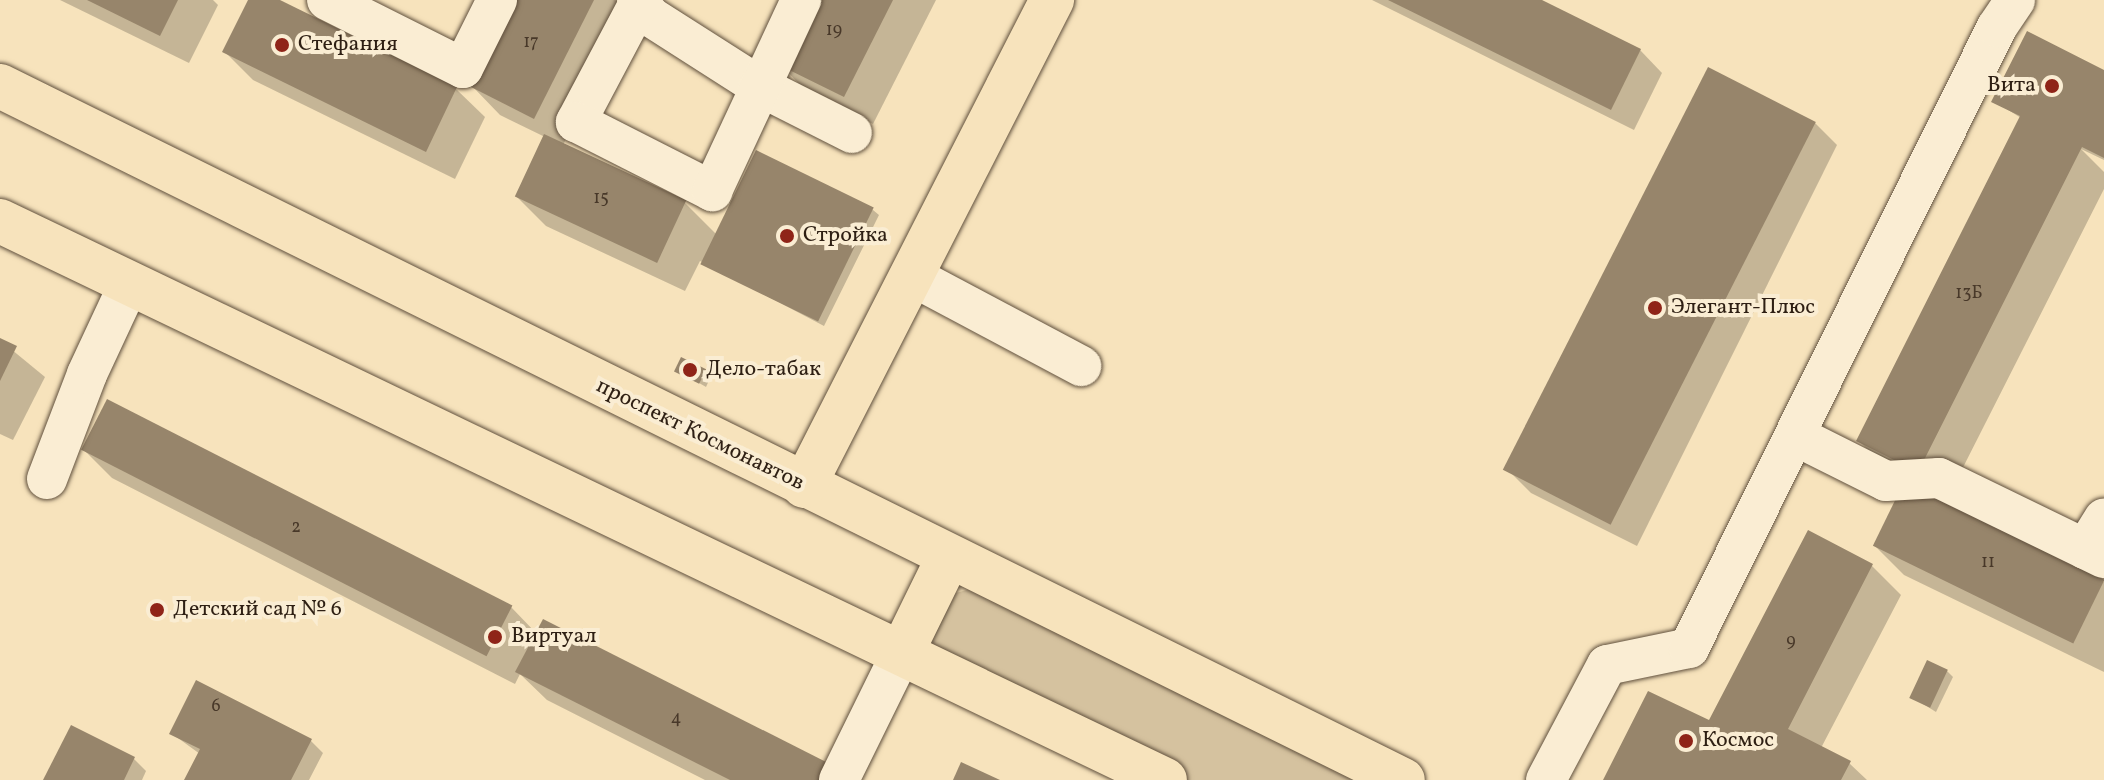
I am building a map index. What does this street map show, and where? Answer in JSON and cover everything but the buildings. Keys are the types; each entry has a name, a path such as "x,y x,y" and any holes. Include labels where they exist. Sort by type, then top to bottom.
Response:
{"main road":[{"path":"804,486 1052,0"},
{"name":"проспект Космонавтов","path":"0,86 948,558 1403,780"},
{"path":"0,221 1165,780"},
{"path":"902,652 948,558"}],"street":[{"path":"327,0 463,68 497,0"},
{"path":"801,0 759,86 712,191 576,122 638,1 651,17 759,86 852,133"},
{"path":"1546,780 1607,665 1689,648 1798,437 1997,27 2015,0"},
{"path":"910,275 1081,366"},
{"path":"47,479 87,374 129,284"},
{"path":"1798,437 1886,481 1939,478 2098,542"},
{"path":"839,780 902,652"}],"shaded area":[{"path":"974,588 1356,780 1186,780 940,656 932,641 952,594"}],"place":[{"name":"Стефания","path":"282,45"},
{"name":"Вита","path":"2052,86"},
{"name":"Стройка","path":"787,236"},
{"name":"Элегант-Плюс","path":"1655,308"},
{"name":"Дело-табак","path":"690,370"},
{"name":"Детский сад № 6","path":"157,610"},
{"name":"Виртуал","path":"495,637"},
{"name":"Космос","path":"1686,741"}]}
